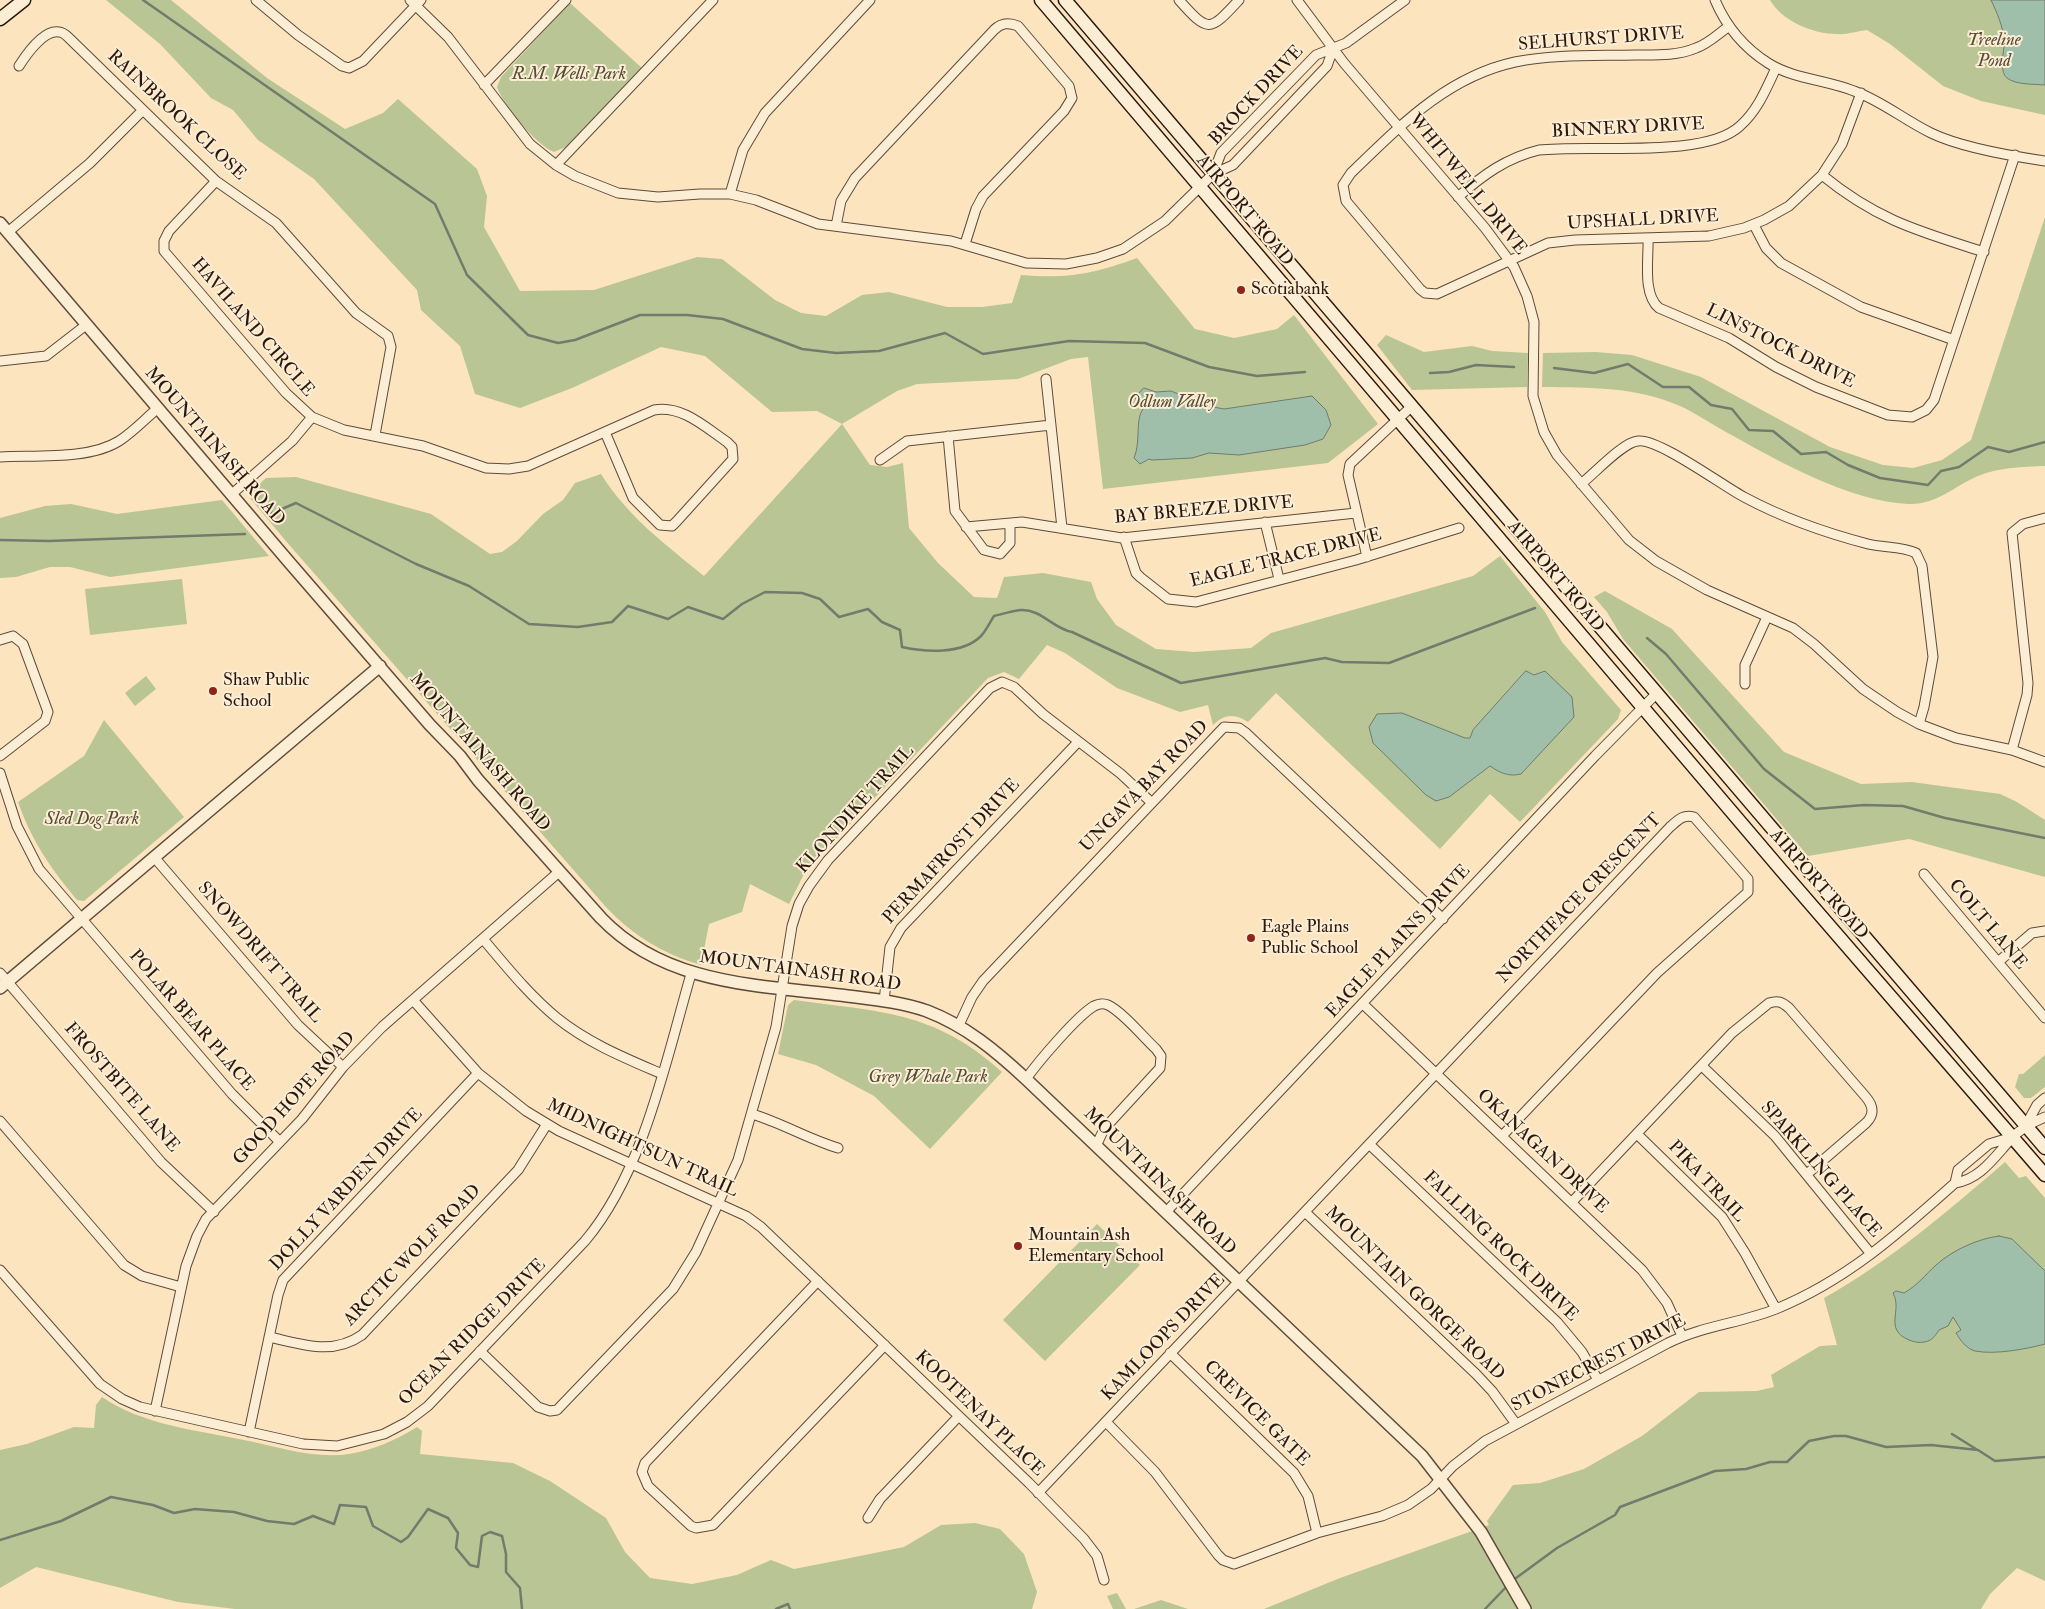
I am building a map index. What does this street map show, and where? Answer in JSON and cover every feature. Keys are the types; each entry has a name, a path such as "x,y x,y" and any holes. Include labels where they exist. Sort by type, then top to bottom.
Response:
{"main road":[{"path":"0,19 24,0"},
{"name":"AIRPORT ROAD","path":"1041,0 1643,707 2045,1175"},
{"name":"AIRPORT ROAD","path":"1064,0 2045,1148"}],"street":[{"path":"256,0 298,35 337,63 349,68 363,61 416,2"},
{"path":"484,85 566,0"},
{"path":"556,165 714,0"},
{"path":"730,194 743,150 765,113 870,0"},
{"path":"1180,0 1196,20 1208,25 1217,23 1239,0"},
{"name":"WHITWELL DRIVE","path":"1297,0 1333,49 1509,260 1521,280 1534,322 1533,386 1539,420 1552,448 1581,484 1642,551 1707,590 1803,635 1875,698 1919,724 1956,738 2012,750 2045,762"},
{"name":"BROCK DRIVE","path":"1213,174 1221,153 1316,55 1346,43 1405,0"},
{"path":"1715,0 1728,27 1748,48 1776,68 1861,93 1892,108 1940,136 2045,161"},
{"name":"BROCK DRIVE","path":"416,2 448,37 523,137 556,165 594,185 633,196 730,194 756,200 809,221 965,244 1010,260 1049,265 1084,262 1123,248 1145,236 1165,221 1213,174 1233,165 1327,66 1333,49"},
{"path":"836,226 841,202 855,178 994,30 1004,23 1012,23 1018,26 1068,86 1072,98 1064,111 982,196 965,244"},
{"name":"SELHURST DRIVE","path":"1509,260 1437,294 1425,293 1346,201 1342,192 1346,179 1399,127 1440,94 1465,80 1495,68 1544,58 1676,53 1703,45 1728,27"},
{"name":"RAINBROOK CLOSE","path":"19,66 31,47 50,33 58,32 70,38 216,182 276,223 356,313 388,336 391,347 375,436"},
{"name":"BINNERY DRIVE","path":"1458,198 1493,168 1515,157 1538,150 1689,146 1721,139 1740,127 1753,113 1776,68"},
{"name":"UPSHALL DRIVE","path":"1509,260 1540,246 1556,242 1709,236 1754,225 1789,206 1822,175 1842,144 1861,93"},
{"path":"8,232 90,163 142,111"},
{"name":"LINSTOCK DRIVE","path":"1648,238 1649,291 1654,304 1659,308 1729,338 1776,367 1816,387 1888,415 1912,418 1930,406 2016,155"},
{"path":"1822,175 1857,201 1889,220 1913,230 1984,252"},
{"name":"HAVILAND CIRCLE","path":"216,182 169,231 164,241 164,251 286,393 312,418 344,430 423,446 486,468 509,469 528,466 654,410 669,409 685,414 727,442 732,447 733,460 672,526 660,525 633,498 605,432"},
{"name":"MOUNTAINASH ROAD","path":"0,223 380,666 560,871 622,938 648,956 691,974 884,1001 916,1008 959,1025 985,1043 1026,1079 1413,1447 1441,1479 1490,1546 1525,1609"},
{"path":"1754,225 1773,258 1797,272 1861,307 1954,340"},
{"path":"0,361 46,356 86,325"},
{"path":"1046,379 1062,528"},
{"path":"1367,557 1348,474 1350,464 1411,407"},
{"path":"0,457 86,452 101,449 126,436 158,408"},
{"path":"232,494 292,441 312,418"},
{"path":"880,460 907,441 1051,425"},
{"path":"948,436 955,511 966,527 984,550 1000,554 1010,543 1010,524"},
{"path":"1581,484 1630,443 1646,441 1673,454 1746,498 1801,523 1866,543 1911,550 1916,553 1922,566 1933,656 1919,724"},
{"name":"BAY BREEZE DRIVE","path":"966,527 1022,522 1112,538 1356,513"},
{"path":"2012,750 2027,696 2028,682 2012,533 2023,524 2045,518"},
{"path":"1266,522 1279,579"},
{"name":"EAGLE TRACE DRIVE","path":"1124,537 1136,573 1171,601 1205,600 1367,557 1459,528"},
{"path":"1745,684 1745,665 1767,617"},
{"path":"0,640 13,636 23,644 48,712 45,721 0,756"},
{"path":"2,981 81,919 380,666"},
{"name":"KLONDIKE TRAIL","path":"480,1352 538,1407 550,1411 557,1410 673,1289 696,1252 738,1160 776,1027 792,926 799,904 815,876 990,688 1002,682 1014,687 1043,714 1078,742"},
{"name":"EAGLE PLAINS DRIVE","path":"1166,1212 1656,694"},
{"name":"UNGAVA BAY ROAD","path":"959,1025 972,997 984,981 1224,728 1239,728 1443,920"},
{"path":"1078,742 1121,774 1152,803"},
{"name":"PERMAFROST DRIVE","path":"884,1001 890,947 901,928 1078,742"},
{"name":"POLAR BEAR PLACE","path":"0,773 17,826 39,870 232,1094 280,1142"},
{"name":"NORTHFACE CRESCENT","path":"1437,1074 1670,827 1687,815 1694,817 1700,822 1748,879 1748,892 1657,973 1502,1136"},
{"name":"SNOWDRIFT TRAIL","path":"154,857 298,1025 343,1067"},
{"name":"GOOD HOPE ROAD","path":"156,1411 181,1287 197,1236 214,1212 302,1119 343,1067 413,1000 560,871"},
{"name":"COLT LANE","path":"1924,874 2045,1018"},
{"path":"1998,962 2032,933 2045,931"},
{"path":"483,939 532,995 557,1018 600,1046 662,1074"},
{"name":"OCEAN RIDGE DRIVE","path":"0,1270 100,1384 130,1403 156,1411 314,1445 337,1446 370,1439 394,1429 418,1414 480,1352 593,1232 611,1205 650,1117 691,974"},
{"name":"FROSTBITE LANE","path":"2,981 161,1162 214,1212"},
{"name":"MIDNIGHTSUN TRAIL","path":"413,1000 478,1073 515,1104 547,1124 754,1221 818,1281"},
{"path":"1572,1202 1732,1034 1769,1003 1782,1002 1789,1008 1865,1096 1872,1108 1871,1116 1866,1123 1807,1174"},
{"path":"1026,1079 1036,1065 1087,1011 1099,1004 1107,1004 1143,1037 1161,1056 1160,1068 1104,1129 1096,1146"},
{"name":"OKANAGAN DRIVE","path":"1363,1004 1572,1202 1651,1280 1667,1303 1682,1336"},
{"name":"SPARKLING PLACE","path":"1702,1066 1775,1136 1871,1254"},
{"name":"DOLLY VARDEN DRIVE","path":"249,1432 278,1295 287,1274 478,1073"},
{"name":"KAMLOOPS DRIVE","path":"1038,1493 1437,1074"},
{"path":"2026,1126 2037,1105 2045,1098"},
{"path":"752,1114 780,1124 812,1140 838,1148"},
{"path":"2026,1126 2045,1117"},
{"path":"0,1120 124,1265 142,1276 181,1287"},
{"name":"ARCTIC WOLF ROAD","path":"269,1337 326,1348 341,1346 362,1336 518,1170 547,1124"},
{"name":"STONECREST DRIVE","path":"1106,1422 1156,1472 1223,1560 1234,1564 1317,1533 1396,1510 1418,1498 1475,1447 1598,1380 1682,1336 1776,1309 1856,1267 1955,1183 1969,1181 1999,1155 2012,1137 2026,1126"},
{"name":"PIKA TRAIL","path":"1637,1134 1722,1217 1746,1252 1776,1309"},
{"name":"STONECREST DRIVE","path":"1955,1183 1958,1170 1989,1144 2012,1137"},
{"name":"FALLING ROCK DRIVE","path":"1370,1144 1557,1322 1577,1346 1598,1380"},
{"name":"MOUNTAIN GORGE ROAD","path":"1305,1212 1481,1379 1516,1424"},
{"path":"818,1281 645,1463 642,1472 648,1486 691,1526 696,1528 714,1525 884,1345"},
{"name":"KOOTENAY PLACE","path":"818,1281 1084,1539 1097,1556 1104,1580"},
{"name":"CREVICE GATE","path":"1170,1354 1294,1473 1308,1496 1317,1533"},
{"path":"868,1518 880,1499 958,1417"}],"green space":[{"name":"Odlum Valley","path":"106,0 171,0 267,78 345,129 383,113 398,99 477,169 487,196 484,227 520,291 594,290 697,257 722,259 775,300 801,313 826,316 862,295 889,292 947,307 982,307 1012,303 1021,275 1067,276 1107,268 1137,258 1195,329 1234,338 1277,329 1294,315 1378,424 1328,463 1103,489 1088,357 1071,359 1018,379 917,384 897,391 842,424 817,411 772,412 705,356 661,347 572,388 520,408 475,394 460,346 421,310 417,290 314,179 258,140 233,110 211,98 160,44"},
{"name":"Treeline Pond","path":"1770,0 2045,0 2045,115 1981,101 1943,86 1890,44 1867,30 1840,34 1808,29 1782,14"},
{"name":"R.M. Wells Park","path":"570,3 642,68 566,147 554,152 539,142 521,124 500,95 497,87 501,77"},
{"path":"2045,217 2045,466 2011,468 1986,473 1928,501 1908,504 1885,501 1862,496 1814,478 1768,455 1686,409 1663,399 1612,389 1542,387 1543,353 1596,352 1632,355 1701,377 1830,447 1883,465 1913,468 1942,460 1971,440"},
{"path":"1386,335 1424,352 1472,346 1492,351 1528,353 1527,387 1412,390 1377,345"},
{"path":"842,424 870,465 887,467 903,463 909,528 938,563 974,597 997,598 1004,577 1043,573 1091,582 1097,599 1116,625 1156,649 1194,652 1251,648 1271,633 1473,576 1500,556 1545,612 1562,642 1621,710 1618,719 1520,822 1490,794 1440,849 1276,693 1248,722 1239,717 1230,716 1217,721 1213,725 1208,705 1180,712 1117,688 1065,653 1047,645 1019,679 1004,672 988,678 817,859 803,876 789,904 750,884 742,912 709,924 701,965 661,949 637,935 605,906 250,498 251,492 266,478 296,477 431,514 490,554 502,552 517,541 543,514 563,500 575,483 601,474 635,517 704,576"},
{"path":"222,500 269,556 110,577 70,567 50,567 16,577 0,578 0,518 45,506 71,504 117,514"},
{"path":"182,579 187,624 90,635 85,589"},
{"path":"1605,591 1672,629 1784,752 1861,784 1912,782 2000,794 2017,802 2045,820 2045,877 1909,839 1808,856 1623,639 1607,612 1594,597"},
{"path":"146,676 156,689 135,706 125,693"},
{"name":"Sled Dog Park","path":"104,720 184,817 84,901 77,900 50,865 29,829 18,802 84,756"},
{"name":"Grey Whale Park","path":"794,1000 879,1012 929,1025 953,1036 1002,1072 930,1149 874,1096 816,1065 778,1054 788,1005"},
{"path":"2045,1055 2045,1087 2031,1098 2024,1098 2015,1087 2019,1074 2023,1074"},
{"path":"2005,1162 2019,1178 2026,1176 2045,1198 2045,1581 2017,1568 1990,1594 1981,1609 1264,1609 1340,1578 1489,1525 1487,1521 1513,1485 1540,1483 1584,1469 1642,1436 1699,1392 1757,1391 1774,1387 1771,1375 1820,1346 1837,1345 1824,1298 1895,1252"},
{"path":"1097,1224 1140,1265 1045,1361 1003,1320"},
{"path":"102,1397 135,1414 170,1425 309,1454 336,1455 367,1450 393,1440 417,1427 422,1431 420,1454 513,1463 550,1481 606,1518 625,1552 650,1578 692,1584 737,1575 771,1560 794,1569 904,1547 941,1525 975,1523 1000,1529 1024,1554 1037,1592 1032,1609 235,1609 178,1602 36,1567 0,1588 0,1450 27,1444 74,1427 94,1428 96,1405"},
{"path":"1117,1593 1126,1609 1113,1609 1107,1596"},
{"path":"1161,1600 1188,1609 1134,1609"}],"shaded area":[{"path":"1991,0 2045,0 2045,85 2015,82 2004,75 2002,65 2003,35"},
{"path":"1144,388 1156,392 1171,391 1208,406 1224,409 1312,396 1326,410 1331,425 1323,439 1305,445 1239,455 1209,453 1192,458 1149,459 1140,464 1134,458 1139,419 1143,409 1135,398"},
{"path":"1526,671 1534,675 1545,671 1572,697 1574,717 1521,774 1505,774 1490,766 1449,797 1436,801 1426,795 1373,743 1369,727 1377,714 1402,713 1465,738 1470,738 1473,730"},
{"path":"1999,1236 2012,1239 2045,1271 2045,1344 2001,1352 1975,1351 1967,1346 1956,1333 1961,1330 1953,1317 1948,1326 1939,1330 1929,1341 1915,1342 1901,1336 1895,1325 1896,1306 1893,1293 1896,1291 1904,1293 1909,1290 1936,1265 1958,1250 1982,1240"}],"waterway":[{"path":"143,0 435,204 467,275 528,335 558,343 575,340 640,315 687,315 723,319 802,349 836,353 879,351 945,333 983,354 1069,341 1145,343 1209,367 1257,376 1305,372"},
{"path":"1554,368 1594,373 1628,364 1663,387 1689,387 1711,405 1732,409 1749,430 1773,431 1801,454 1826,452 1848,465 1880,478 1928,485 1941,471 1959,467 1988,447 2009,452 2045,442"},
{"path":"1430,373 1449,372 1476,365 1514,367"},
{"path":"270,514 296,503 416,564 469,586 529,624 578,627 612,622 628,606 668,619 688,607 723,619 742,604 765,592 802,593 820,599 839,617 868,609 882,622 900,630 902,647 932,651 954,649 973,642 983,634 994,616 1021,610 1035,613 1065,630 1181,683 1325,658 1342,662 1389,663 1535,608"},
{"path":"0,540 49,541 245,534"},
{"path":"1647,638 1666,654 1764,769 1815,809 1864,805 1903,806 1945,818 2045,838"},
{"path":"1952,1434 1976,1449"},
{"path":"1512,1581 1557,1548 1615,1515 1620,1507 1715,1471 1746,1469 1770,1462 1787,1462 1809,1441 1834,1436 1846,1436 1886,1447 1931,1445 1978,1450 1995,1461 2045,1457"},
{"path":"0,1540 61,1521 111,1497 153,1505 174,1513 195,1509 234,1512 267,1521 294,1524 313,1516 334,1524 340,1505 366,1507 373,1526 401,1542 408,1537 428,1509 448,1518 458,1533 456,1548 470,1565 478,1567 482,1536 490,1532 502,1536 506,1554 506,1572 520,1588 522,1609"},
{"path":"1485,1609 1508,1585"},
{"path":"776,1609 788,1604 790,1609"}],"place":[{"name":"Scotiabank","path":"1241,290"},
{"name":"Shaw Public School","path":"213,691"},
{"name":"Eagle Plains Public School","path":"1251,938"},
{"name":"Mountain Ash Elementary School","path":"1018,1246"}]}
